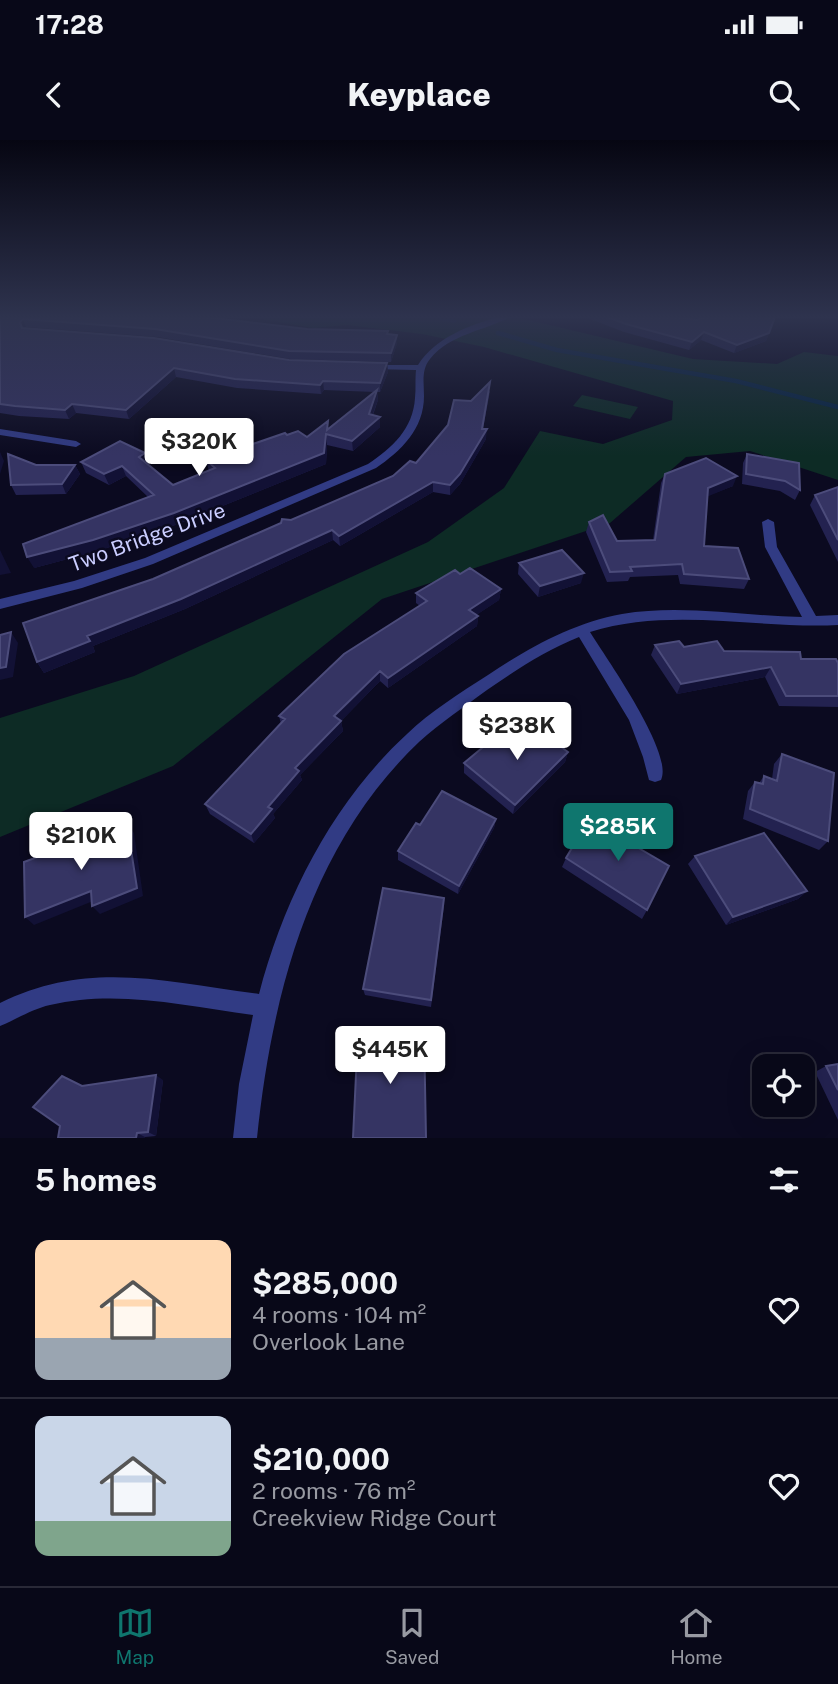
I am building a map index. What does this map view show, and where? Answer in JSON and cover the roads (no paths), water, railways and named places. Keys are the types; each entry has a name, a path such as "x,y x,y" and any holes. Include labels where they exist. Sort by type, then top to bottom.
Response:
{"street":[{"path":"366,366 421,368 424,364"},
{"name":"Two Bridge Drive","path":"0,604 77,585 149,561 372,466 401,444 414,427 419,410 421,368"},
{"path":"0,432 76,444"},
{"path":"768,522 771,547 812,622"},
{"path":"245,1138 265,1006 297,911 331,842 366,788 407,744 450,708 529,655 581,629 625,618 660,616 812,622 838,620"},
{"path":"581,629 638,726 653,759 655,775"},
{"path":"0,1015 47,994 73,989 133,990 265,1006"}],"waterway":[{"path":"635,364 736,381 838,407"}]}
